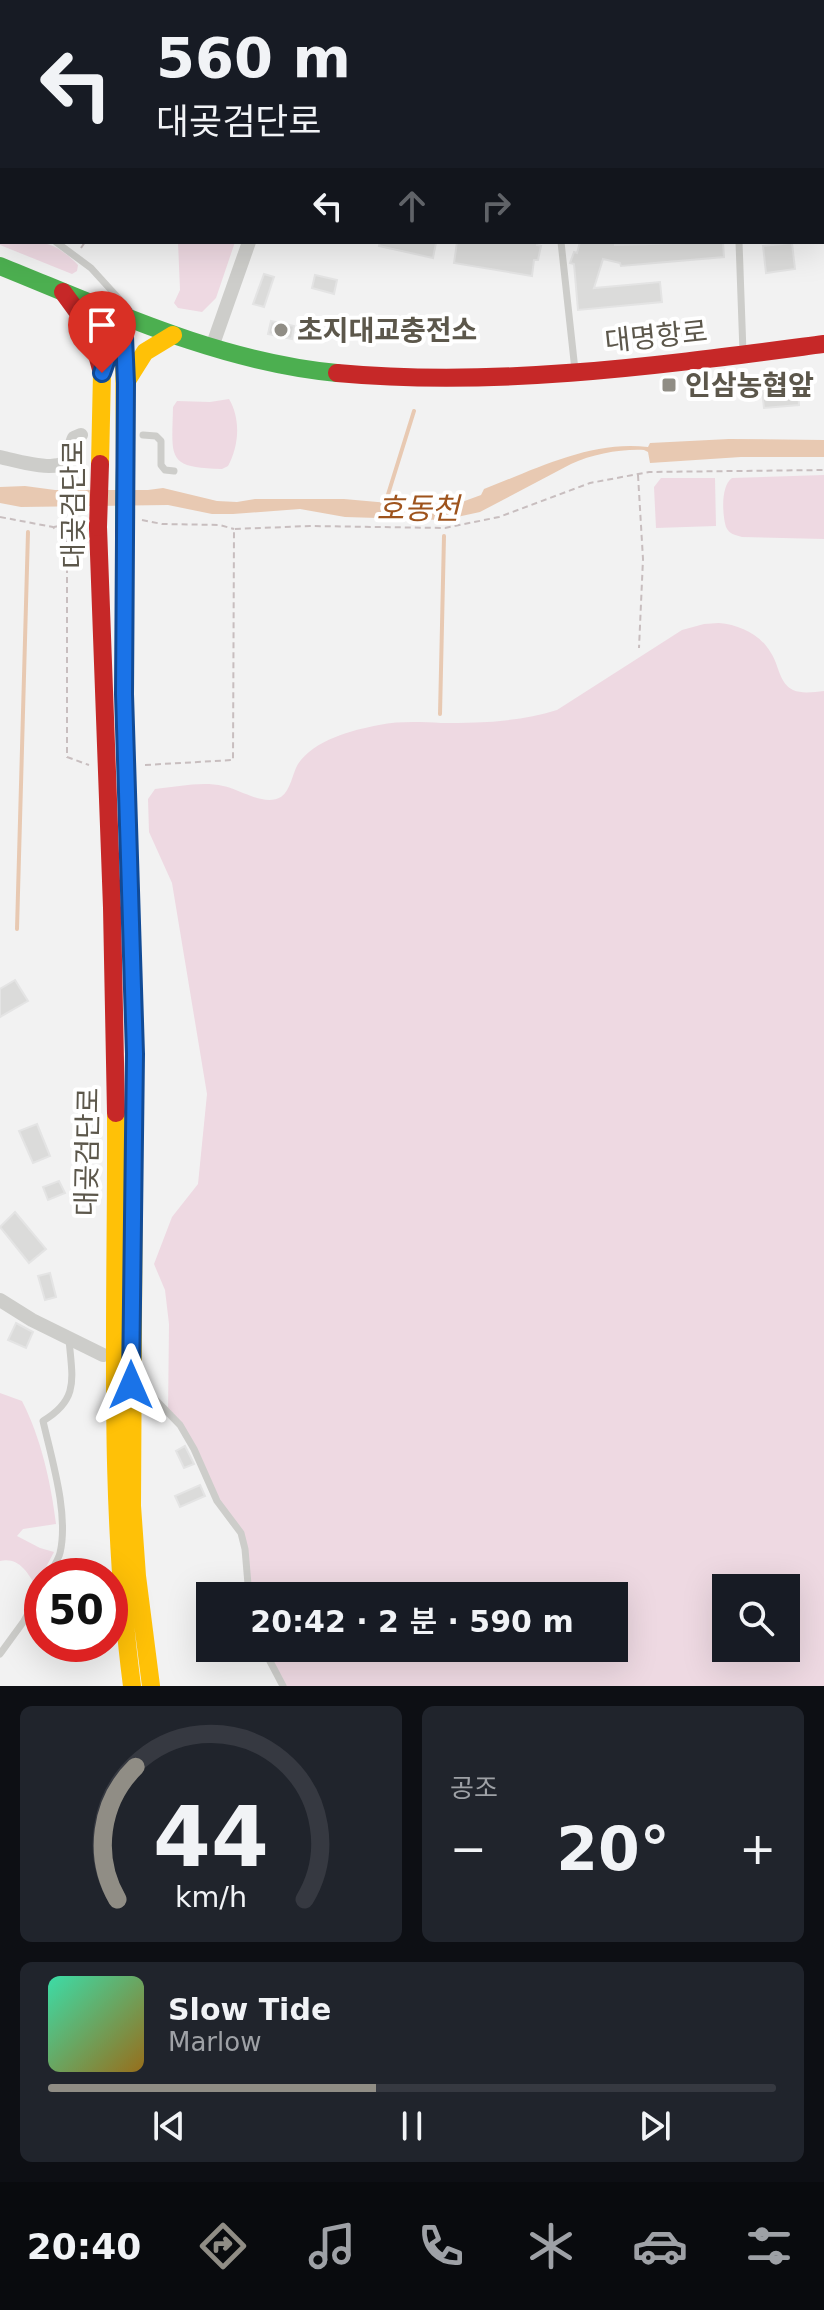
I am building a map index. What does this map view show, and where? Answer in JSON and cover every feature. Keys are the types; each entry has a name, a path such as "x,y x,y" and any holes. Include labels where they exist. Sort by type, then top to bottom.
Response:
{"main road":[{"name":"대명항로","path":"0,266 173,335 307,370 372,376 444,377 623,370 824,344"},
{"path":"62,289 90,329 102,373"},
{"name":"대곶검단로","path":"130,317 102,373 100,464 93,524 116,993 116,1515 119,1592 132,1686"},
{"name":"대곶검단로","path":"130,317 126,383 128,523 124,694 135,1054 132,1506 151,1686"},
{"path":"126,383 146,349 173,335"}],"street":[{"path":"212,347 248,244"},
{"path":"0,457 53,466 63,464 74,438 81,435"},
{"path":"0,1300 32,1320 103,1355"}],"lane":[{"path":"59,244 91,268 130,317"},
{"name":"대명항로","path":"561,244 576,372"},
{"name":"대명항로","path":"739,244 743,355"},
{"path":"143,435 156,436 161,441 161,465 165,470 174,471"},
{"path":"58,1558 62,1530 56,1480 43,1421 60,1411 71,1394 69,1337"},
{"path":"148,1392 180,1425 217,1501 241,1533 248,1582"},
{"path":"0,1654 24,1621"},
{"path":"270,1662 283,1686"}],"path":[{"path":"128,523 148,520 162,524 220,525 234,529 310,526 445,528 499,517 590,483 638,474 824,470"},
{"path":"638,474 643,559 639,648"},
{"path":"0,517 53,527 93,524"},
{"path":"53,527 67,540 67,757 89,765"},
{"path":"145,765 233,760 234,529"}],"shaded area":[{"path":"178,244 234,244 216,298 202,312 178,308 174,303 180,290"},
{"path":"0,245 52,245 78,265 77,271 72,274"},
{"path":"229,399 237,432 228,466 222,469 204,468 182,462 176,457 172,438 173,407 177,401"},
{"path":"824,475 824,539 742,537 727,529 723,500 732,478"},
{"path":"661,478 715,478 716,526 656,528 654,487"},
{"path":"719,623 742,628 766,646 788,687 800,692 824,691 824,1686 283,1686 270,1662 628,1662 628,1582 247,1582 241,1533 217,1501 194,1448 168,1413 169,1324 165,1290 154,1264 172,1217 198,1184 207,1094 172,883 149,832 148,799 155,789 207,784 274,800 287,790 298,764 305,756 334,737 387,724 499,721 557,710 682,630"},
{"path":"0,1393 22,1401 29,1415 44,1461 56,1524 23,1529 17,1536 54,1552 51,1558 24,1558 24,1569 12,1561 0,1561"}],"water":[{"name":"호동천","path":"729,439 824,440 824,457 741,457 650,463 648,452 644,450 607,453 571,464 480,512 443,520 345,517 300,509 212,514 168,505 21,507 0,503 0,487 55,490 163,488 217,501 344,499 411,505 430,510 481,495 484,489 585,452 627,446 648,447 650,443"}],"building":[{"path":"380,244 436,244 433,258"},
{"path":"457,244 541,246 538,260 534,260 532,276 454,263"},
{"path":"579,244 723,244 724,257 621,266 620,263 603,259 594,288 660,282 662,302 578,310 574,264 570,263 574,252 577,253"},
{"path":"792,244 795,269 766,273 763,246"},
{"path":"264,274 274,277 264,307 253,304"},
{"path":"315,275 337,280 334,294 312,288"},
{"name":"초지대교충전소","path":"271,321 294,326 292,339 268,334"},
{"path":"798,389 799,405 764,408 762,391"},
{"path":"15,980 28,1001 0,1017 0,989"},
{"path":"37,1124 50,1156 33,1163 19,1131"},
{"path":"59,1181 65,1193 48,1200 43,1187"},
{"path":"15,1212 46,1249 29,1263 0,1227"},
{"path":"50,1273 56,1297 45,1300 38,1276"},
{"path":"16,1323 33,1332 26,1348 8,1340"},
{"path":"185,1446 194,1464 184,1468 176,1451"},
{"path":"200,1485 205,1496 180,1507 175,1496"}],"waterway":[{"name":"호동천","path":"385,504 414,411"},
{"path":"17,929 28,532"},
{"name":"호동천","path":"440,714 444,536"}],"traffic: fast":[{"path":"0,266 207,346 293,367 337,373"},
{"path":"124,526 125,466"}],"traffic: slow":[{"path":"100,464 102,373 123,314"},
{"path":"124,326 125,466"},
{"path":"128,379 145,352 173,335"},
{"path":"116,1113 116,1471 124,1614 132,1686"},
{"path":"134,1135 132,1506 151,1686"}],"traffic: jam":[{"path":"63,292 90,329 102,373"},
{"path":"337,373 398,377 520,376 703,360 824,344"},
{"path":"98,527 100,464"},
{"path":"124,526 124,694 135,1054 134,1135"},
{"path":"98,527 116,1113"}],"place":[{"name":"초지대교충전소","path":"281,330"},
{"name":"인삼농협앞","path":"669,385"}],"route":[{"path":"102,373 123,314 126,383 124,694 135,1054 131,1385"}]}
